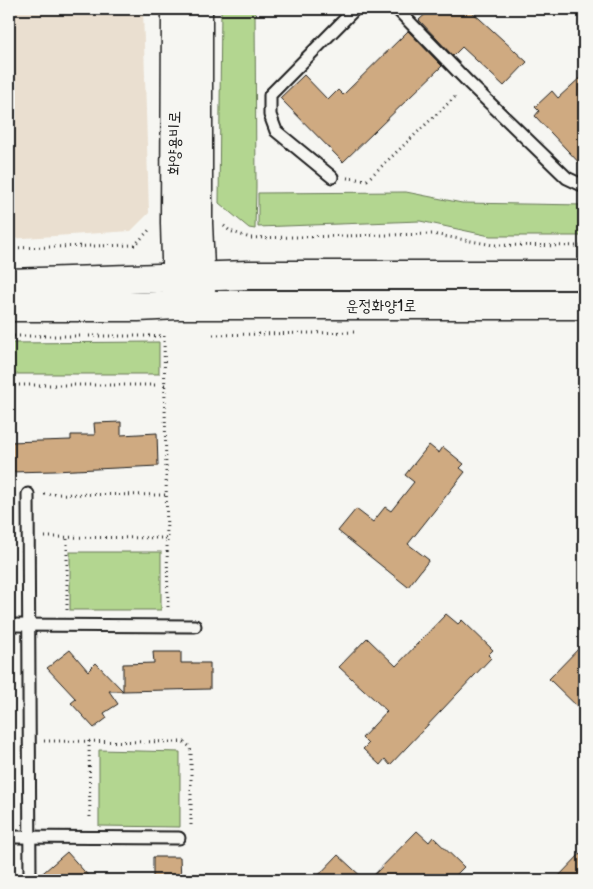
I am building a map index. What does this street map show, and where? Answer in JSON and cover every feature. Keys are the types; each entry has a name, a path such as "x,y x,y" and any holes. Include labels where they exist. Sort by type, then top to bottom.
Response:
{"street":[{"name":"화양용비로","path":"176,9 174,223 188,276"},
{"name":"화양용비로","path":"188,276 198,223 198,9"},
{"path":"9,283 188,276 584,275"},
{"path":"188,276 189,305"},
{"name":"운정화양1로","path":"9,307 584,305"}],"lane":[{"path":"397,9 469,83 568,178 584,186"},
{"path":"332,176 276,131 270,115 270,94 353,10"},
{"path":"28,494 30,880"},
{"path":"9,625 195,626"},
{"path":"9,838 179,838"}],"path":[{"path":"332,176 367,180 469,83"},
{"path":"218,220 230,231 250,238 432,234 493,246 584,246"},
{"path":"9,248 135,246 155,223"},
{"path":"9,336 164,336 168,626"},
{"path":"9,385 165,385"},
{"path":"28,494 166,495"},
{"path":"28,537 166,538"},
{"path":"67,538 67,626"},
{"path":"29,741 184,742 190,747 192,754 191,824 190,832 179,838"},
{"path":"89,741 90,838"}],"shaded area":[{"path":"9,9 143,9 149,213 131,231 9,239"}],"green space":[{"path":"221,9 255,9 255,229 249,228 219,203"},
{"path":"406,192 462,203 584,205 584,236 490,236 420,221 258,227 258,193"},
{"path":"159,342 159,374 9,374 9,343"},
{"path":"70,552 161,552 161,610 70,610"},
{"path":"99,750 180,752 180,827 99,826"}],"building":[{"path":"431,9 469,9 527,62 504,86 462,47 453,56 419,20"},
{"path":"408,31 442,66 343,162 280,98 304,75 328,100 338,90 343,95"},
{"path":"584,74 584,168 535,116 539,111 535,107 552,91 558,98"},
{"path":"121,422 121,435 157,433 158,466 9,472 9,442 71,440 71,435 95,435 94,423"},
{"path":"429,445 439,453 443,447 464,464 460,468 465,472 408,544 429,560 408,587 338,531 356,509 373,522 385,507 391,511 414,482 405,475"},
{"path":"446,614 458,624 462,620 493,650 488,655 491,658 390,765 385,759 380,765 363,749 368,744 362,738 387,711 339,667 367,638 396,666"},
{"path":"584,643 584,713 549,679"},
{"path":"70,650 88,671 96,663 123,691 109,691 118,704 104,713 107,718 94,728 71,703 76,699 47,668"},
{"path":"153,652 181,652 181,663 210,663 210,689 123,691 123,664 154,663"},
{"path":"417,831 429,842 433,837 464,867 451,880 369,880"},
{"path":"584,850 584,880 555,880"},
{"path":"67,852 92,880 37,880 37,878"},
{"path":"338,855 365,880 314,880"},
{"path":"153,857 180,857 181,880 153,880"}]}
